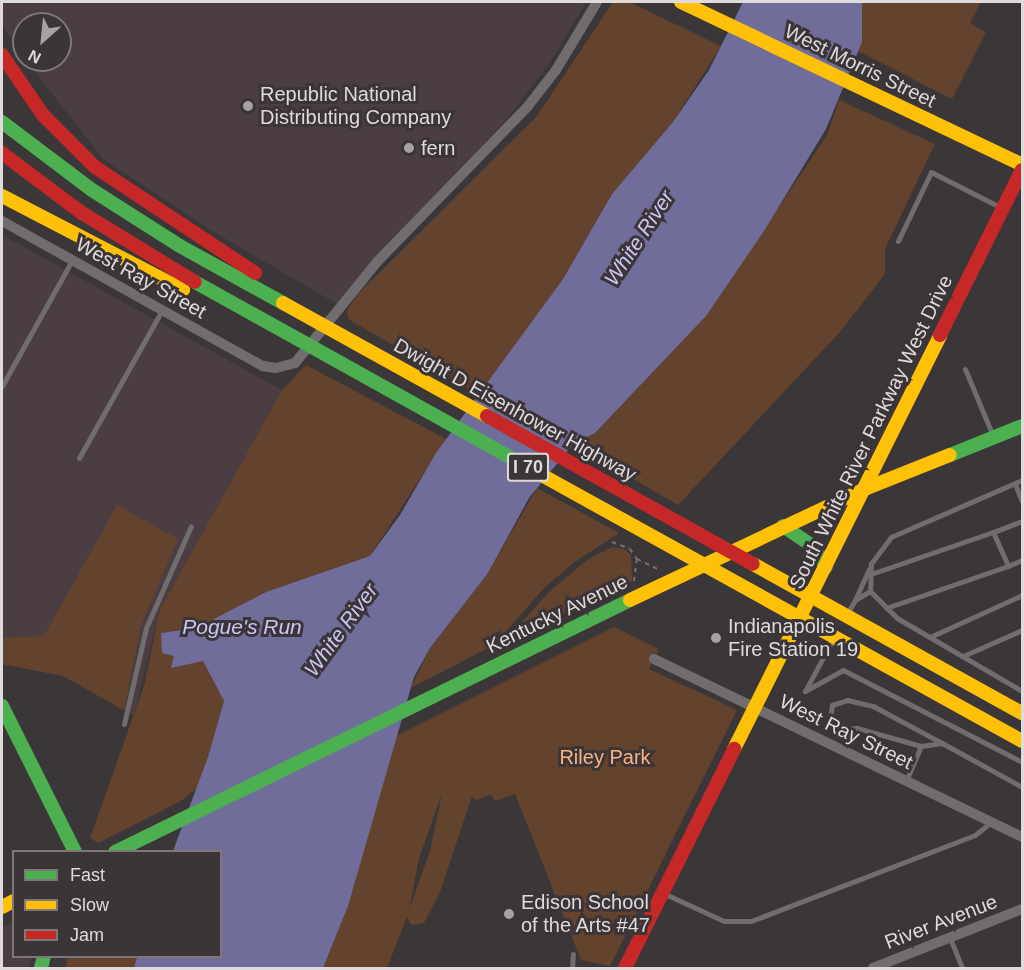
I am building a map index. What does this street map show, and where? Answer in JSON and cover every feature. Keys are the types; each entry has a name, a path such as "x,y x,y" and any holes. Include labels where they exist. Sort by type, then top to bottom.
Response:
{"main road":[{"name":"West Morris Street","path":"681,2 1023,165"},
{"path":"2,56 28,95 65,140 127,192 273,284 308,317"},
{"name":"Dwight D Eisenhower Highway","path":"2,122 135,219 1023,713"},
{"name":"I 70","path":"2,153 40,183 130,246 1023,741"},
{"name":"South White River Parkway West Drive","path":"624,969 867,488 870,472 1023,170"},
{"path":"2,196 241,321 394,394"},
{"name":"Kentucky Avenue","path":"119,850 783,526 867,488 1023,426"},
{"path":"783,526 814,546 826,567"},
{"path":"2,706 74,850"}],"street":[{"name":"West Ray Street","path":"2,221 263,366 282,368 301,359 369,270 528,106 597,2"},
{"name":"West Ray Street","path":"654,659 1022,836"},
{"name":"River Avenue","path":"873,969 1023,909"}],"lane":[{"path":"898,241 932,172 1003,209"},
{"path":"2,386 72,260"},
{"path":"79,458 162,310"},
{"path":"965,369 993,438"},
{"path":"844,621 871,564 891,537 1023,480"},
{"path":"1015,484 1023,501"},
{"path":"871,574 1023,521"},
{"path":"124,724 146,628 191,526"},
{"path":"993,532 1008,566"},
{"path":"886,608 1023,560"},
{"path":"871,564 870,591 886,608 930,637 1023,691"},
{"path":"855,600 870,591"},
{"path":"930,637 1023,596"},
{"path":"963,656 1023,630"},
{"path":"838,631 805,691 843,670 1023,762"},
{"path":"942,743 921,746 887,740 857,728 844,729 830,718 832,705 847,700 873,706 942,743 1023,787"},
{"path":"906,781 921,746"},
{"path":"662,893 724,921 751,921 975,835 991,822"},
{"path":"950,938 962,969"},
{"path":"572,969 573,954"}],"path":[{"path":"612,542 630,549 637,559 675,578"},
{"path":"632,599 637,559"}],"shaded area":[{"path":"2,2 586,2 548,65 506,120 337,304 217,234 103,159 35,72 72,72 72,12 12,12 12,39 2,24"},
{"path":"2,235 282,390 160,609 134,716 63,676 2,664"},
{"path":"12,922 12,958 31,958 28,968 2,968 2,927"}],"green space":[{"path":"613,2 629,2 721,46 673,122 612,194 563,279 479,395 348,319 347,310 358,294 537,116"},
{"path":"862,2 981,2 970,23 986,32 952,99 858,51 862,42"},
{"path":"839,100 935,144 885,249 885,274 840,332 678,505 573,444 595,433 706,316 827,135"},
{"path":"306,365 446,439 370,556 266,592 210,626 162,633 162,653 203,661 224,701 208,757 197,788 181,801 98,843 90,838 144,686 160,609 282,390"},
{"path":"537,488 619,533 576,561 545,587 494,645 411,688 430,648 488,573"},
{"path":"117,505 178,539 141,625 124,710 63,676 2,664 2,638 44,636"},
{"path":"612,547 624,549 631,555 632,581 506,640 549,592 587,560"},
{"name":"Riley Park","path":"614,627 659,649 649,669 737,710 610,966 581,960 515,794 495,801 491,795 475,800 472,796 440,892 424,923 411,925 407,917 387,968 323,968 348,906 394,737","holes":["442,794 430,851 409,910 419,858"]},
{"path":"68,958 137,958 134,968 66,968"}],"water":[{"path":"743,2 862,2 862,42 826,129 764,231 706,316 595,433 573,444 529,498 488,573 430,648 414,677 348,906 323,968 134,968 137,958 222,958 222,850 173,850 208,757 224,701 203,661 171,668 174,656 162,653 161,633 210,626 214,619 266,592 370,556 400,515 436,453 563,279 612,194 673,122 709,70"}],"traffic: fast":[{"path":"2,122 92,190 180,246 283,303"},
{"path":"195,282 538,473"},
{"path":"950,455 1022,426"},
{"path":"783,526 814,547 826,567"},
{"path":"119,850 630,600"},
{"path":"2,706 74,850"},
{"path":"41,968 44,958"}],"traffic: slow":[{"path":"681,2 1022,165"},
{"path":"2,196 183,290"},
{"path":"283,303 487,416"},
{"path":"734,749 940,335"},
{"path":"630,600 867,488 950,455"},
{"path":"538,473 1022,741"},
{"path":"753,564 1022,713"},
{"path":"2,907 12,902"}],"traffic: jam":[{"path":"2,55 43,115 95,167 255,273"},
{"path":"2,153 82,213 195,282"},
{"path":"940,335 1022,170"},
{"path":"487,416 753,564"},
{"path":"625,968 734,749"}],"place":[{"name":"Republic National Distributing Company","path":"248,106"},
{"name":"fern","path":"409,148"},
{"name":"Indianapolis Fire Station 19","path":"716,638"},
{"name":"Edison School of the Arts #47","path":"509,914"}],"water label":[{"name":"White River","path":"639,238"},
{"name":"Pogue's Run","path":"242,627"},
{"name":"White River","path":"341,630"}]}
